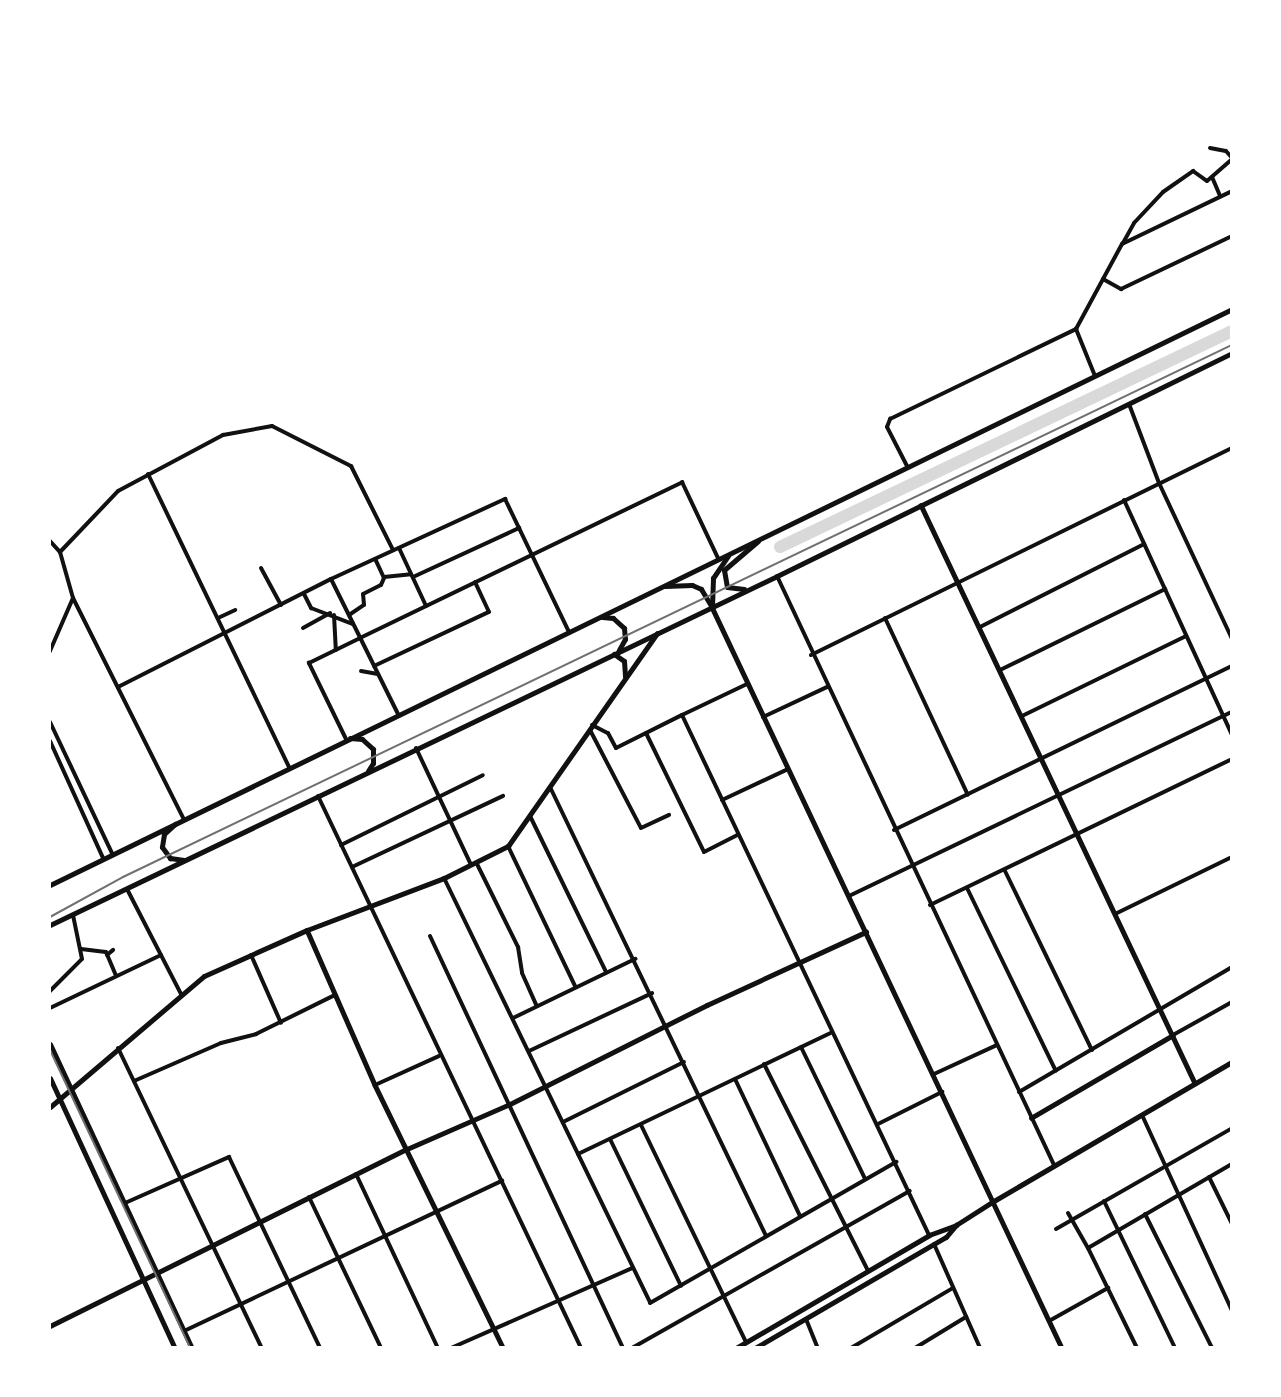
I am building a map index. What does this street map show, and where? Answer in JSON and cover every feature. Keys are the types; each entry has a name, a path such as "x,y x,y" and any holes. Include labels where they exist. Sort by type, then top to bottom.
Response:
{"main road":[{"path":"50,885 290,766 1232,309"},
{"path":"50,924 712,608 1232,353"},
{"path":"756,586 734,590 726,585 723,575 728,565 761,538"},
{"path":"712,608 713,578 729,555"},
{"path":"661,587 692,585 701,589 712,608"},
{"path":"593,621 608,617 621,624 625,639 616,653"},
{"path":"50,1107 204,976 307,930 475,865 508,846 657,633"},
{"path":"616,653 624,661 625,677"},
{"path":"346,739 362,739 372,748 373,763 364,773"},
{"path":"182,819 164,834 162,847 173,859 189,859"},
{"path":"50,1044 192,1347"},
{"path":"736,1347 929,1235 956,1225 1054,1165 1232,1062"},
{"path":"50,1078 175,1347"},
{"path":"756,1347 946,1237 956,1225"}],"street":[{"path":"907,466 887,428 890,419 1076,329 1134,223 1162,192 1192,171 1207,181 1232,158 1226,152 1210,148"},
{"path":"1212,177 1220,196"},
{"path":"1122,244 1232,191"},
{"path":"1103,279 1121,289 1232,236"},
{"path":"1076,329 1095,376"},
{"path":"1129,404 1159,483 1232,639"},
{"path":"60,552 118,491 223,435 272,426 351,466 393,550"},
{"path":"811,655 957,580 1232,448"},
{"path":"148,474 227,632 290,766"},
{"path":"346,739 309,663 475,582 682,482 718,558"},
{"path":"118,687 331,579 505,499 569,632"},
{"path":"1124,500 1232,735"},
{"path":"921,505 1080,835 1195,1083"},
{"path":"383,577 412,576 519,528"},
{"path":"50,541 60,552 74,598 182,819"},
{"path":"980,627 1144,544"},
{"path":"399,548 426,606"},
{"path":"349,615 364,605 363,594 381,585 383,577 375,559"},
{"path":"261,568 281,604"},
{"path":"777,576 811,655 1054,1165"},
{"path":"331,579 398,714"},
{"path":"374,666 489,612 475,582"},
{"path":"1000,670 1165,589"},
{"path":"303,593 311,608 332,614 354,625"},
{"path":"50,651 74,598"},
{"path":"712,608 786,770 849,896 1062,1347"},
{"path":"218,618 235,610"},
{"path":"303,628 332,614"},
{"path":"332,614 336,650"},
{"path":"885,618 968,795"},
{"path":"1022,716 1186,636"},
{"path":"894,830 1232,666"},
{"path":"361,671 378,675"},
{"path":"591,728 608,733 616,748 747,684"},
{"path":"763,718 827,687"},
{"path":"849,896 913,868 1232,712"},
{"path":"682,715 831,1033 878,1124 929,1235"},
{"path":"50,722 112,853"},
{"path":"591,728 641,828 669,815"},
{"path":"646,733 704,852 738,835"},
{"path":"50,741 103,858"},
{"path":"416,748 518,947 522,973 537,1006"},
{"path":"930,905 1080,835 1232,759"},
{"path":"722,800 786,770"},
{"path":"341,845 438,794 483,775"},
{"path":"550,787 667,1024 766,1235"},
{"path":"317,795 439,1056 502,1180 581,1347"},
{"path":"352,867 502,796"},
{"path":"530,816 606,972"},
{"path":"508,846 575,986"},
{"path":"1115,914 1232,857"},
{"path":"1005,871 1092,1050"},
{"path":"444,878 547,1086 650,1303 896,1162"},
{"path":"967,888 1056,1071"},
{"path":"127,889 181,994"},
{"path":"50,991 78,966 81,949 73,915"},
{"path":"307,930 333,996 502,1347"},
{"path":"50,1326 143,1282 212,1244 407,1149 510,1104 667,1024 866,932"},
{"path":"430,936 623,1347"},
{"path":"81,949 107,955"},
{"path":"107,955 113,950"},
{"path":"50,1008 161,954"},
{"path":"251,954 281,1023"},
{"path":"107,955 116,976"},
{"path":"513,1017 635,959"},
{"path":"1019,1092 1232,967"},
{"path":"530,1052 652,993"},
{"path":"134,1081 221,1043 281,1023 333,996"},
{"path":"1031,1118 1232,1002"},
{"path":"578,1154 831,1033"},
{"path":"934,1074 997,1045"},
{"path":"801,1047 865,1179"},
{"path":"118,1048 262,1347"},
{"path":"375,1085 439,1056"},
{"path":"563,1122 684,1062"},
{"path":"765,1064 868,1271"},
{"path":"735,1079 800,1216"},
{"path":"878,1124 942,1092"},
{"path":"1141,1114 1232,1311"},
{"path":"641,1125 746,1342"},
{"path":"1056,1229 1232,1128"},
{"path":"610,1139 681,1286"},
{"path":"125,1203 229,1157 320,1347"},
{"path":"1088,1248 1232,1164"},
{"path":"356,1174 438,1347"},
{"path":"1209,1177 1230,1215 1232,1224"},
{"path":"184,1331 502,1180"},
{"path":"632,1347 725,1297 910,1191"},
{"path":"309,1197 381,1347"},
{"path":"1104,1201 1175,1347"},
{"path":"1068,1213 1137,1347"},
{"path":"1145,1214 1212,1347"},
{"path":"934,1244 980,1347"},
{"path":"451,1347 632,1268"},
{"path":"850,1347 953,1288"},
{"path":"1049,1321 1108,1288"},
{"path":"915,1347 966,1317"},
{"path":"806,1318 818,1347"}],"waterway":[{"path":"780,547 1232,331"}],"railway":[{"path":"50,917 123,877 1232,345"},
{"path":"50,1050 190,1348"}]}
